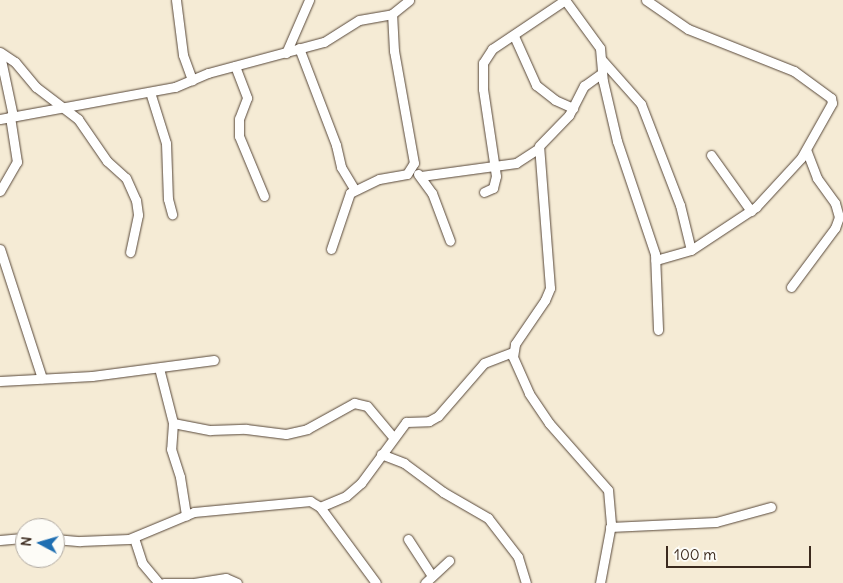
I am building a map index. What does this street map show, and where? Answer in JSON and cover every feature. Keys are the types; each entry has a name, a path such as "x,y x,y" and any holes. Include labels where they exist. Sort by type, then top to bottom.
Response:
{"street":[{"path":"176,0 183,55 192,80"},
{"path":"286,53 308,0"},
{"path":"0,119 65,109 150,92 235,66 324,42 359,20 392,14 409,0"},
{"path":"484,192 495,185 495,165 483,89 483,63 492,50 565,0 595,39 602,60 602,73 617,141 655,260 658,330"},
{"path":"646,0 688,29 794,71 830,98 832,103 827,116 806,150 751,211 691,250 655,260"},
{"path":"331,249 346,199 354,190 380,179 407,174 412,170 413,148 394,51 392,14"},
{"path":"514,36 540,90 573,108"},
{"path":"299,48 336,145 341,167 354,190"},
{"path":"0,54 15,62 32,83 78,118 107,161 129,184 138,215 130,252"},
{"path":"0,54 17,162 0,191"},
{"path":"602,60 636,96 644,111 680,205 691,250"},
{"path":"235,66 247,98 239,119 239,136 264,196"},
{"path":"421,176 519,162 538,148 573,108 584,86 602,73"},
{"path":"150,92 166,143 168,199 172,214"},
{"path":"320,507 346,496 361,483 393,437 406,422 429,421 438,416 484,363 513,352 550,288 538,148"},
{"path":"791,287 835,228 839,217 835,203 817,178 806,150"},
{"path":"712,156 751,211"},
{"path":"412,170 421,176 432,193 450,241"},
{"path":"0,249 42,378"},
{"path":"513,352 519,375 549,423 605,483 610,502 610,527 600,583"},
{"path":"0,381 159,368 214,360"},
{"path":"159,368 173,423 171,448 180,477 186,516"},
{"path":"173,423 210,430 246,429 286,434 307,429 358,404 367,406 393,437"},
{"path":"381,454 404,463 443,492 488,518 518,557 526,583"},
{"path":"65,540 80,541 134,538 207,509 261,507 292,500 310,501 320,507 376,583"},
{"path":"610,527 716,522 771,507"},
{"path":"134,538 142,563 159,583"},
{"path":"0,540 15,539"},
{"path":"408,539 432,576"},
{"path":"425,583 449,561"},
{"path":"164,583 193,583 226,578 237,583"}]}
